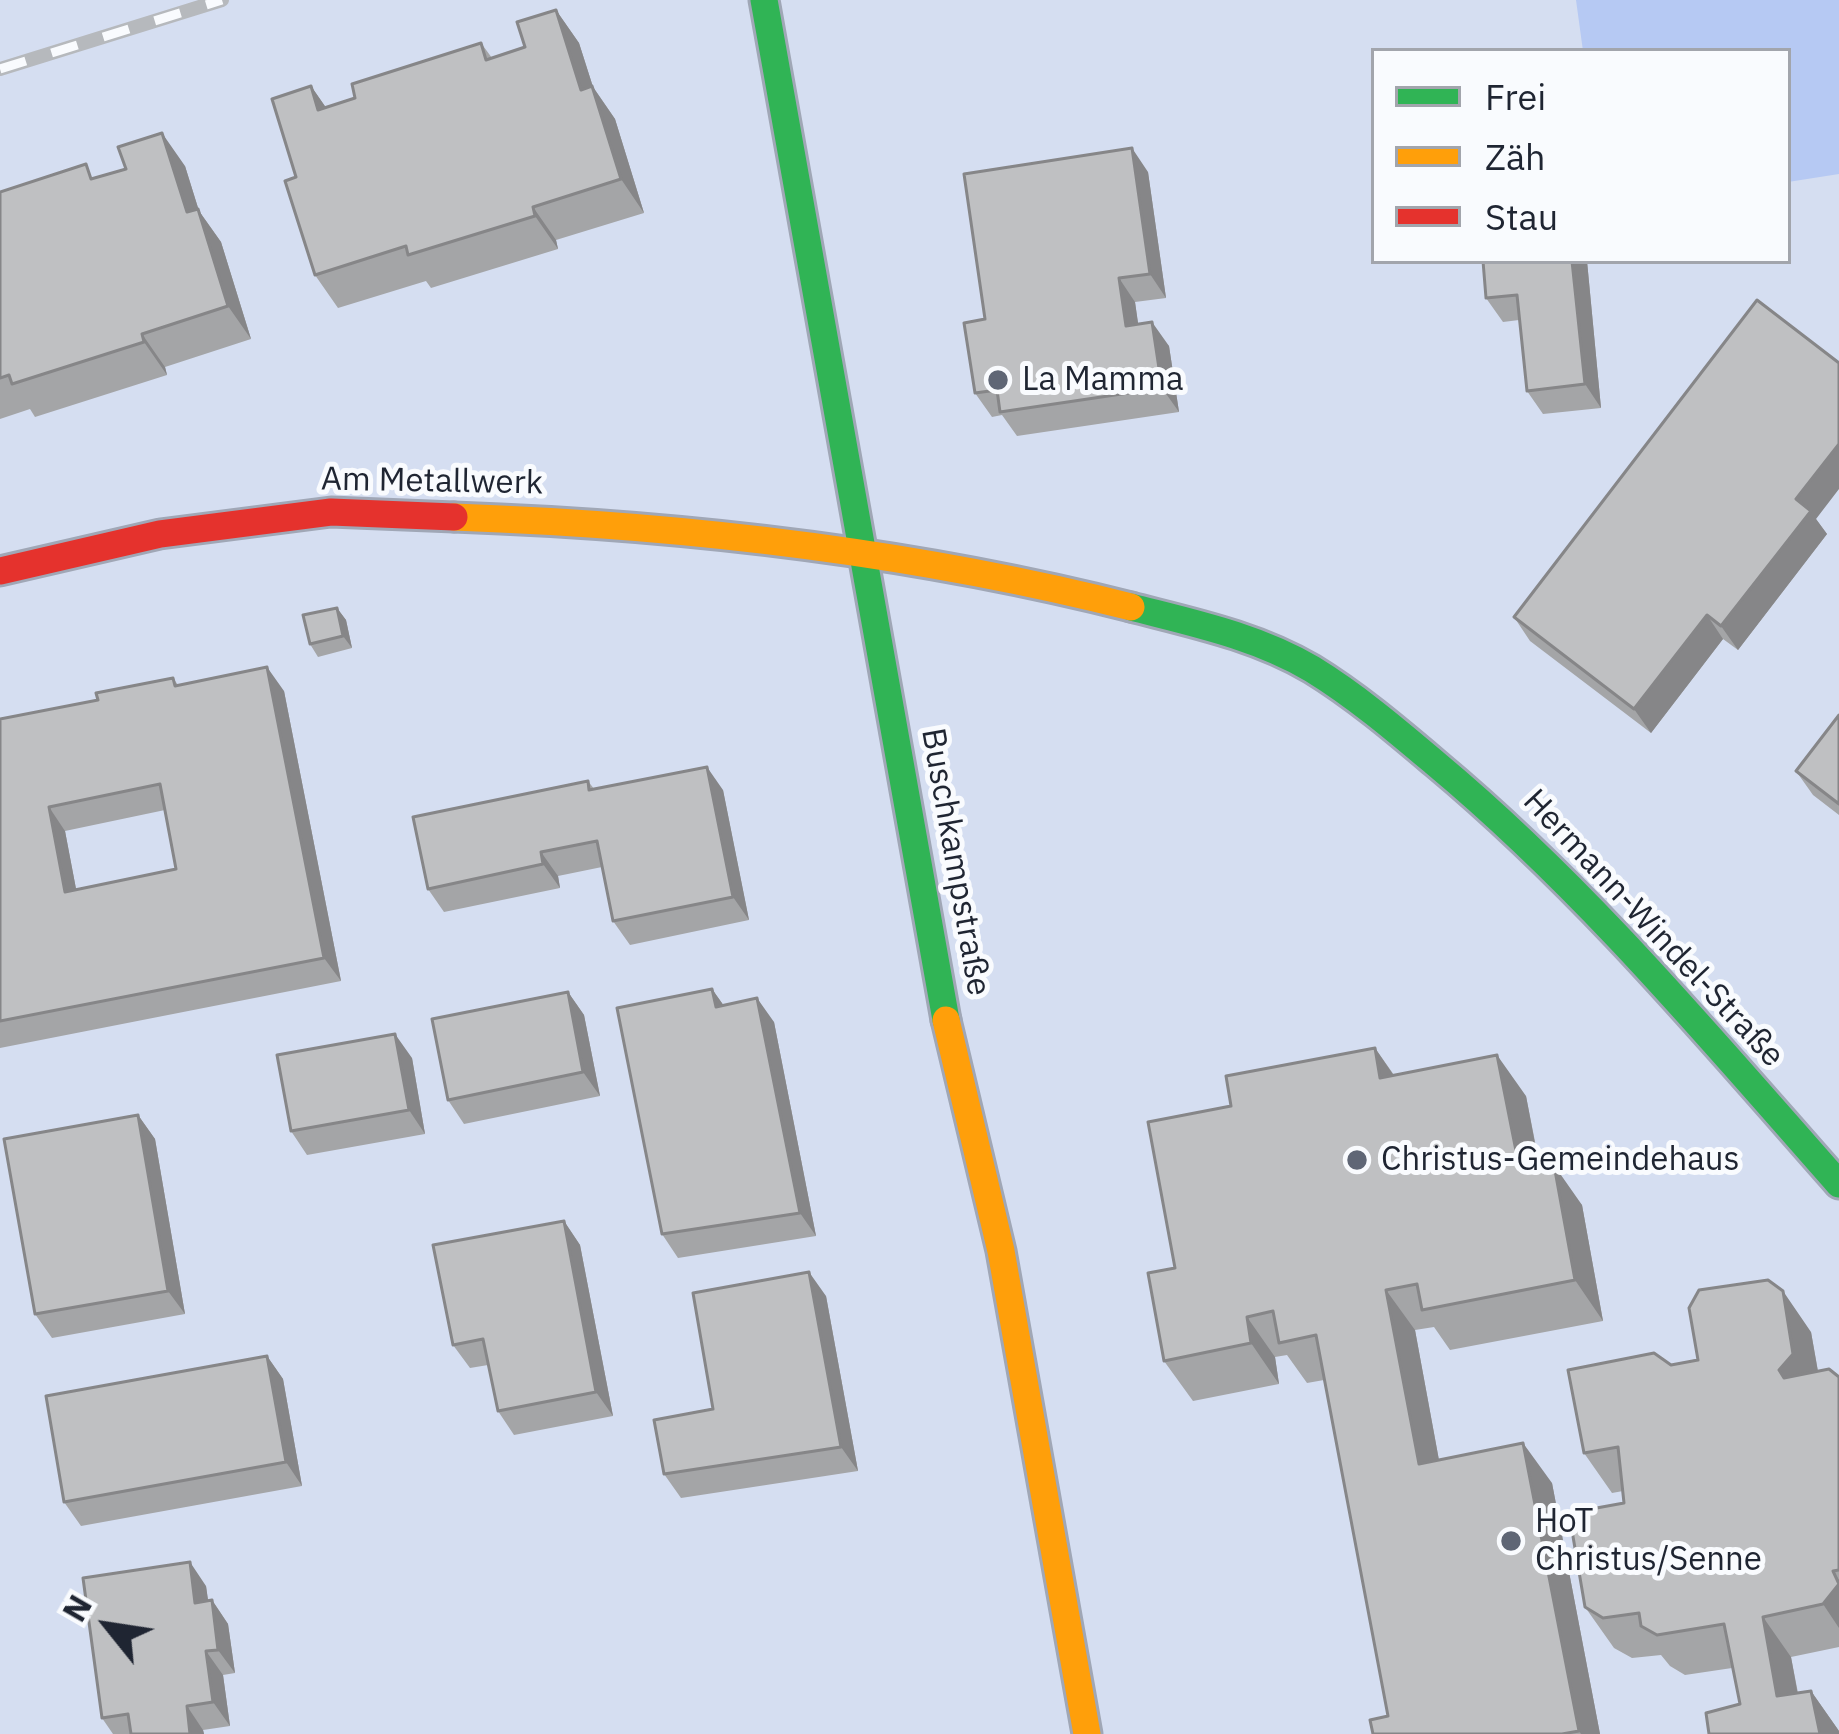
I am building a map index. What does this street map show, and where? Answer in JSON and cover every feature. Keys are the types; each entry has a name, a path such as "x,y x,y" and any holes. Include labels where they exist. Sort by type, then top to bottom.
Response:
{"street":[{"name":"Buschkampstraße","path":"764,0 958,1083 1001,1251 1087,1734"},
{"name":"Am Metallwerk","path":"0,571 160,534 331,512 567,521 754,538 865,558"},
{"name":"Hermann-Windel-Straße","path":"865,558 1148,608 1237,634 1310,668 1375,712 1559,873 1839,1184"}],"shaded area":[{"path":"1576,0 1839,0 1839,174 1791,182 1791,48 1583,48"}],"building":[{"path":"556,10 581,90 592,86 621,179 533,207 535,216 408,255 406,246 315,275 285,181 296,177 272,99 311,86 318,110 355,98 352,84 481,43 486,60 525,47 517,22"},
{"path":"162,133 187,212 198,209 228,306 142,334 144,342 12,384 9,375 0,378 0,192 86,164 91,179 126,169 118,147"},
{"path":"1132,148 1150,274 1119,278 1126,326 1152,322 1162,388 1000,412 997,390 975,393 964,323 985,319 964,174"},
{"path":"1483,264 1572,264 1585,384 1527,391 1517,295 1486,298"},
{"path":"1757,300 1839,363 1839,444 1796,499 1811,511 1721,626 1707,615 1634,709 1514,617"},
{"path":"337,608 343,636 310,644 303,615"},
{"path":"267,667 324,958 0,1021 0,719 98,700 96,693 173,678 175,686","holes":["160,784 176,869 65,892 49,807"]},
{"path":"1839,715 1839,804 1796,771"},
{"path":"707,767 733,897 613,921 597,841 541,852 543,864 428,889 413,817 588,781 589,790"},
{"path":"712,989 716,1007 757,998 800,1213 662,1234 617,1008"},
{"path":"568,992 583,1072 448,1100 432,1019"},
{"path":"395,1034 409,1110 291,1131 277,1055"},
{"path":"1375,1048 1380,1078 1497,1055 1520,1171 1554,1165 1575,1280 1422,1310 1417,1284 1386,1290 1419,1464 1523,1443 1579,1731 1373,1734 1370,1720 1388,1716 1316,1335 1279,1343 1273,1311 1247,1317 1251,1343 1164,1361 1148,1273 1175,1268 1148,1122 1231,1106 1226,1076"},
{"path":"138,1115 168,1291 35,1314 4,1139"},
{"path":"564,1221 596,1392 498,1411 483,1339 453,1345 433,1245"},
{"path":"809,1272 841,1447 664,1474 654,1420 713,1409 693,1293"},
{"path":"1768,1280 1783,1291 1793,1354 1779,1370 1784,1378 1829,1369 1839,1377 1839,1570 1833,1571 1839,1584 1823,1604 1763,1617 1777,1696 1811,1691 1820,1734 1709,1734 1706,1713 1740,1704 1724,1624 1657,1635 1641,1626 1639,1613 1603,1618 1585,1607 1569,1513 1624,1503 1618,1447 1584,1453 1568,1370 1654,1353 1671,1365 1698,1360 1689,1308 1699,1290"},
{"path":"267,1356 286,1462 64,1502 46,1396"},
{"path":"190,1562 195,1603 212,1600 218,1650 206,1651 213,1702 187,1706 190,1734 131,1734 128,1714 102,1718 83,1578"}],"railway":[{"path":"0,69 222,0"}],"traffic: fast":[{"path":"764,0 946,1020"},
{"path":"1131,607 1224,632 1291,658 1391,726 1490,811 1595,913 1839,1184"}],"traffic: slow":[{"path":"454,517 795,544 964,570 1131,607"},
{"path":"946,1020 1001,1251 1087,1734"}],"traffic: jam":[{"path":"0,571 160,534 331,512 454,517"}],"place":[{"name":"La Mamma","path":"998,380"},
{"name":"Christus-Gemeindehaus","path":"1357,1160"},
{"name":"HoT Christus/Senne","path":"1511,1541"}]}
